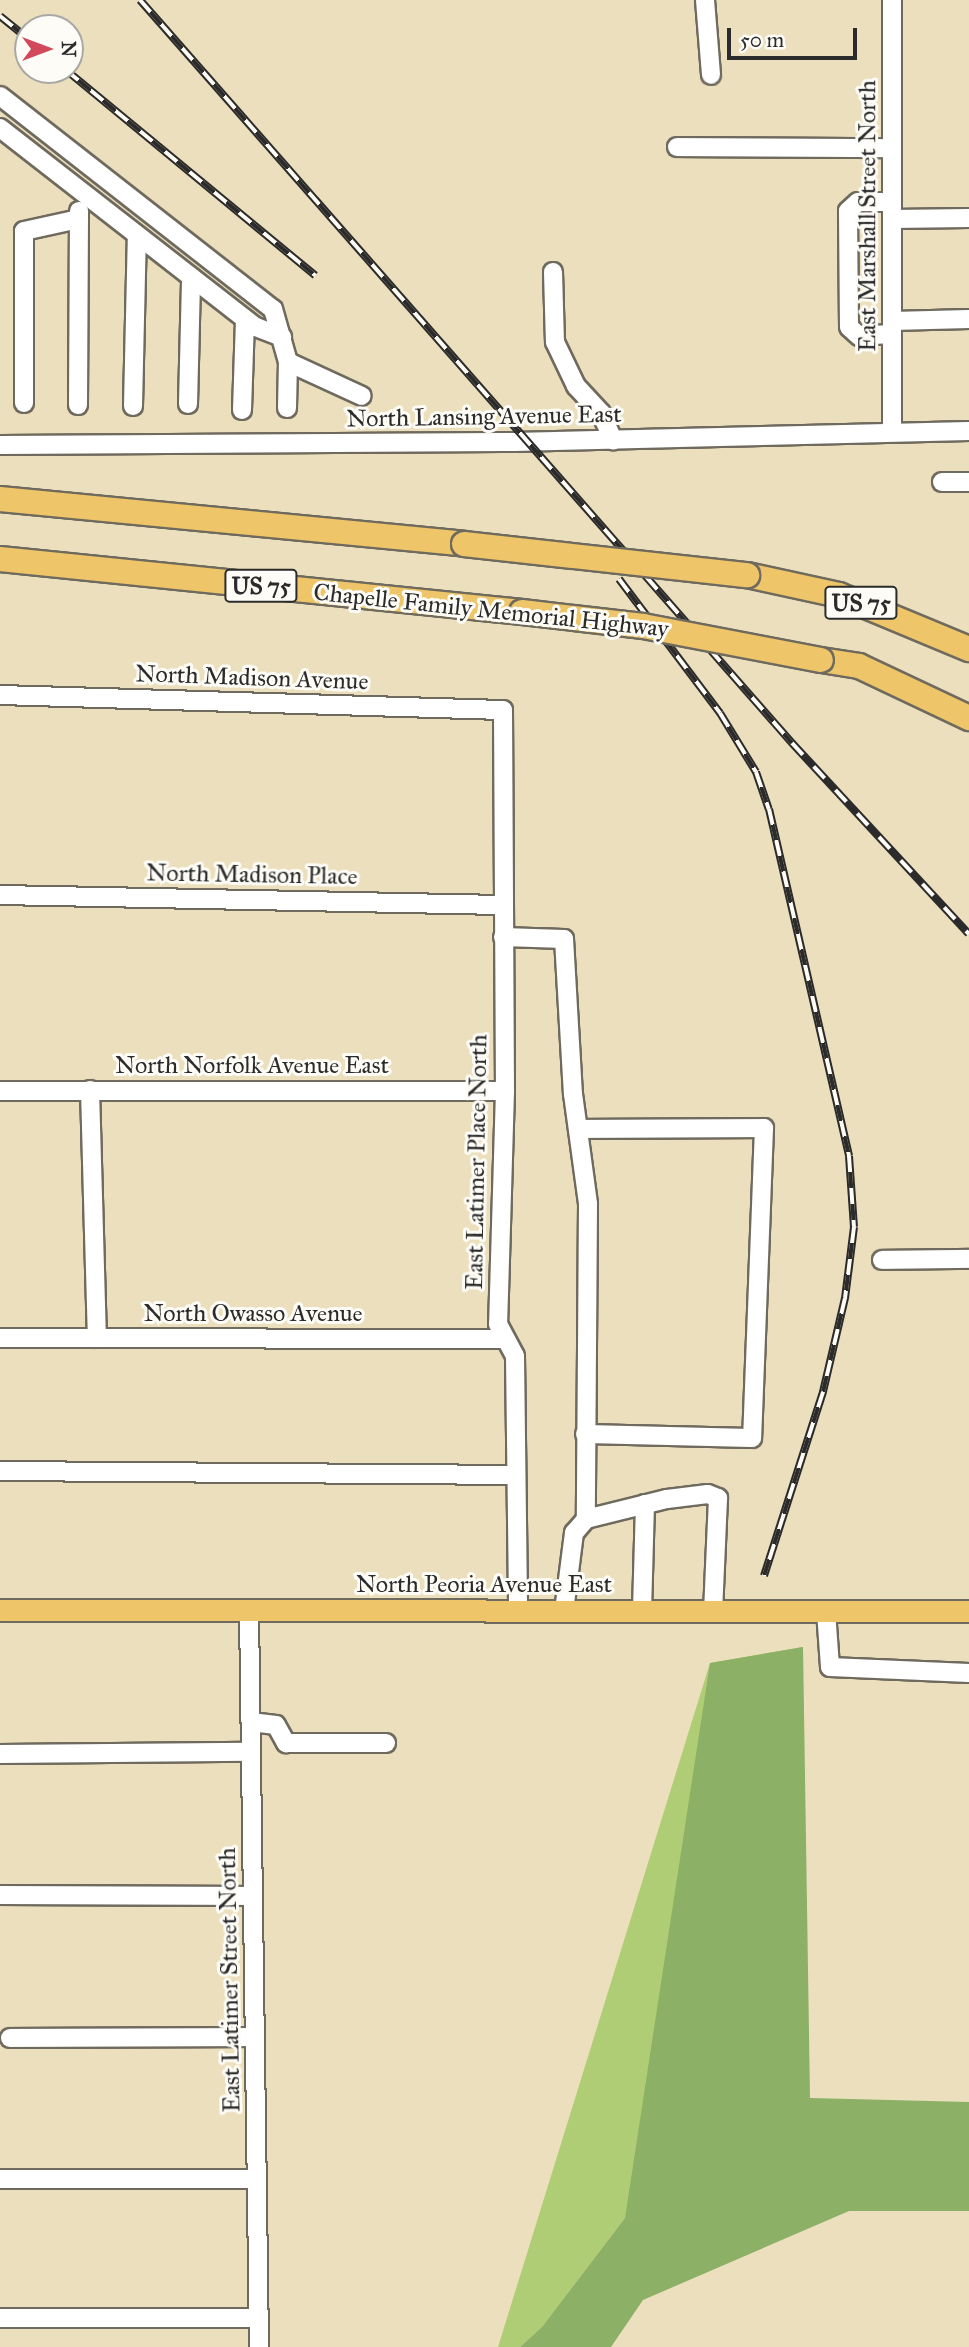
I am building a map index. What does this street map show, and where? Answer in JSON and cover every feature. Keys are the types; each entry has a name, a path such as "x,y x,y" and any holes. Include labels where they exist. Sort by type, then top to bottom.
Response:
{"highway":[{"name":"US 75","path":"0,499 464,544 747,575 839,595 969,649"},
{"name":"Chapelle Family Memorial Highway","path":"0,559 656,628 859,666 969,718"}],"main road":[{"name":"North Peoria Avenue East","path":"0,1610 969,1611"}],"street":[{"path":"705,0 712,75"},
{"name":"East Marshall Street North","path":"892,0 892,432"},
{"path":"0,96 273,309 288,362 287,408"},
{"path":"0,128 245,319 282,337"},
{"path":"677,147 892,148"},
{"path":"78,405 79,190"},
{"path":"969,218 892,210 858,202 848,211 849,327 859,336 892,327 969,319"},
{"path":"23,404 24,231 79,219"},
{"path":"133,406 137,235"},
{"path":"553,272 555,342 576,386 601,413 613,440"},
{"path":"188,404 191,277"},
{"path":"242,410 245,319"},
{"path":"288,362 362,396"},
{"name":"North Lansing Avenue East","path":"0,445 613,440 969,431"},
{"path":"942,482 969,482"},
{"name":"North Madison Avenue","path":"0,695 503,710"},
{"name":"East Latimer Place North","path":"503,710 505,1091 498,1324 515,1356 518,1611"},
{"name":"North Madison Place","path":"0,895 503,905"},
{"path":"503,937 564,939 578,1129 589,1203 586,1519"},
{"path":"90,1090 97,1338"},
{"name":"North Norfolk Avenue East","path":"0,1091 505,1091"},
{"path":"578,1129 764,1128 752,1438 585,1434"},
{"path":"882,1260 969,1259"},
{"name":"North Owasso Avenue","path":"0,1338 505,1339"},
{"path":"0,1471 516,1475"},
{"path":"564,1611 574,1533 586,1519 645,1504 708,1494 718,1498 713,1611"},
{"path":"642,1611 645,1504"},
{"name":"East Latimer Street North","path":"249,1611 259,2347"},
{"path":"827,1611 830,1667 969,1673"},
{"path":"251,1722 276,1726 286,1743 386,1743"},
{"path":"0,1754 251,1752"},
{"path":"0,1895 253,1896"},
{"path":"10,2038 254,2037"},
{"path":"0,2179 257,2179"},
{"path":"0,2318 258,2318"}],"green space":[{"path":"803,1647 625,2218 542,2327 520,2347 498,2347 710,1663"},
{"path":"803,1647 810,2098 969,2102 969,2211 849,2211 643,2300 611,2347 520,2347 542,2327 625,2218 710,1663"}],"railway":[{"path":"140,0 792,743 969,934"},
{"path":"0,16 14,28"},
{"path":"83,84 315,275"},
{"path":"619,579 720,713 756,772 769,809 849,1156 854,1227 845,1298 823,1392 764,1576"}]}
